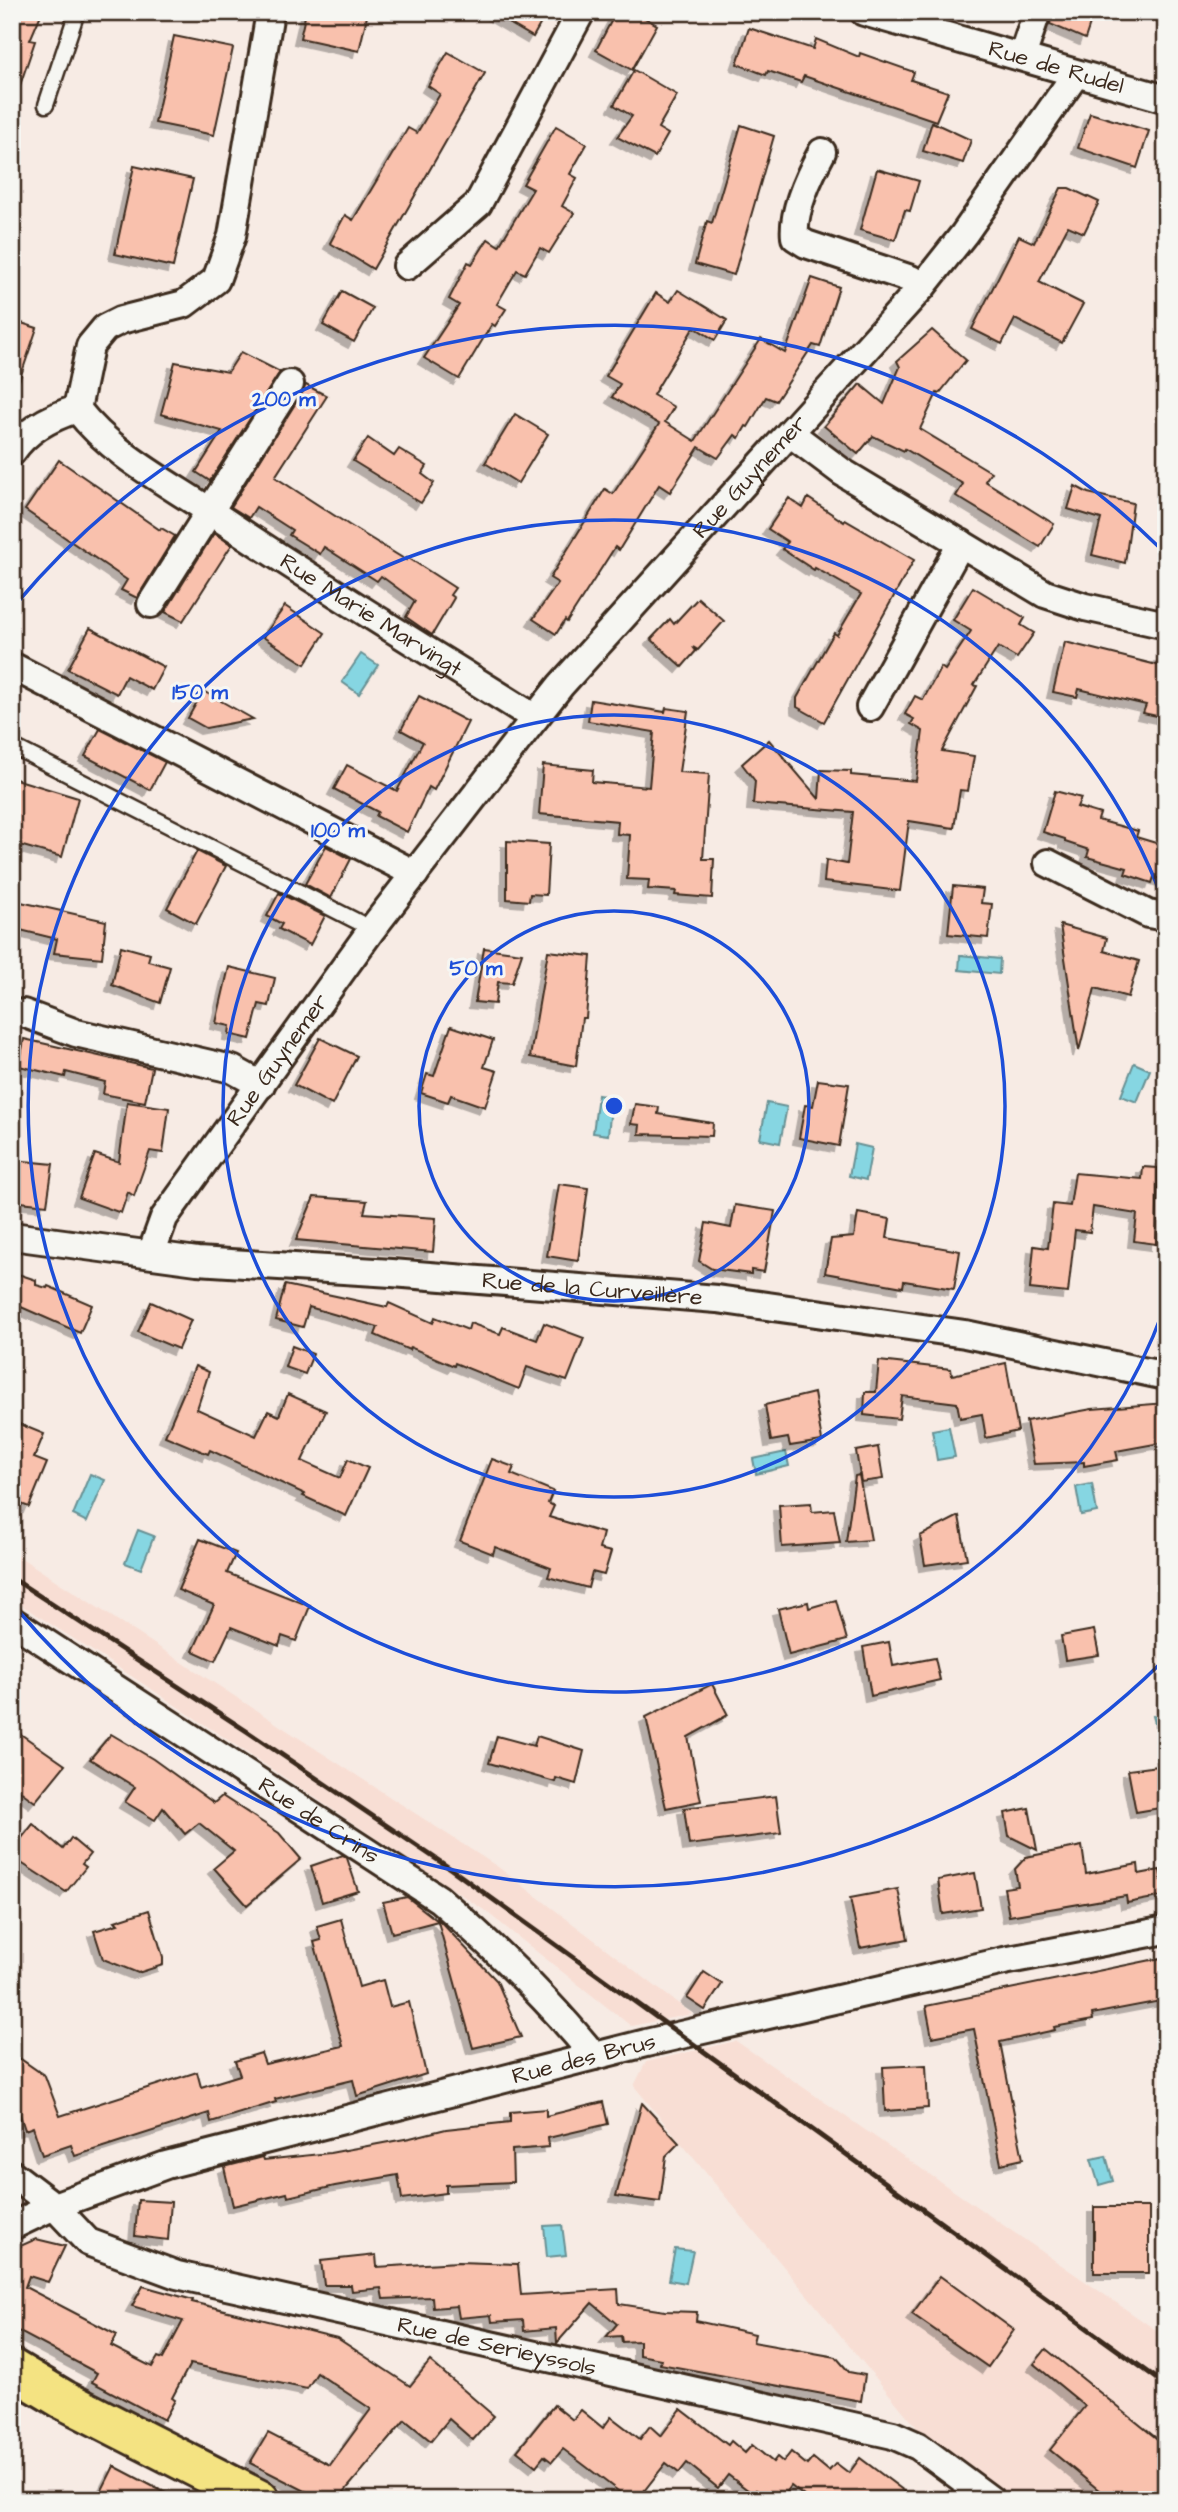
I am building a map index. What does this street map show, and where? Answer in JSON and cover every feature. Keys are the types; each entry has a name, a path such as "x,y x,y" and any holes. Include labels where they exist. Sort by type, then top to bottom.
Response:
{"main road":[{"path":"12,2369 64,2400 260,2500"},
{"path":"12,2384 64,2400"}],"street":[{"path":"12,452 35,427 77,409 90,346 105,328 121,320 184,304 216,280 232,236 270,12"},
{"path":"407,266 478,204 581,12"},
{"name":"Rue de Rudel","path":"864,12 1166,99"},
{"path":"1022,57 1037,12"},
{"name":"Rue Guynemer","path":"151,1254 164,1218 372,929 535,718 561,685 922,287 964,234 1076,74"},
{"path":"822,152 811,172 804,194 794,226 795,237 806,244 911,279 922,287"},
{"path":"152,604 290,384"},
{"name":"Rue Marie Marvingt","path":"77,409 94,432 120,454 535,718"},
{"path":"790,433 842,472 1045,594 1085,607 1166,625"},
{"path":"870,707 961,543"},
{"path":"12,666 415,874"},
{"path":"1048,863 1147,914 1166,917"},
{"path":"23,1013 76,1033 233,1069 261,1085"},
{"name":"Rue de la Curveillère","path":"12,1236 197,1261 392,1273 717,1299 965,1334 1166,1376"},
{"name":"Rue de Crins","path":"12,1621 439,1899 486,1940 569,2026 594,2056"},
{"name":"Rue des Brus","path":"12,2226 54,2206 166,2165 594,2056 1004,1961 1166,1930"},
{"name":"Rue de Serieyssols","path":"12,2174 54,2206 88,2242 177,2275 893,2435 918,2446 991,2500"}],"lane":[{"path":"46,105 77,12"},
{"path":"12,746 372,929"}],"shaded area":[{"path":"12,1552 498,1867 692,2014 631,2026 484,1910 12,1599"},
{"path":"736,2041 1166,2337 1166,2500 1008,2500 928,2441 634,2086 646,2062"}],"water":[{"path":"361,654 378,665 359,694 342,682"},
{"path":"960,955 1000,959 999,974 959,970"},
{"path":"1134,1063 1150,1070 1137,1102 1121,1096"},
{"path":"598,1095 612,1097 608,1135 593,1133"},
{"path":"767,1103 787,1107 780,1143 760,1139"},
{"path":"855,1144 872,1148 866,1180 849,1176"},
{"path":"949,1427 955,1457 937,1460 932,1430"},
{"path":"786,1452 789,1466 756,1474 753,1459"},
{"path":"90,1474 105,1480 87,1522 73,1515"},
{"path":"1092,1484 1097,1512 1081,1515 1076,1487"},
{"path":"138,1530 154,1536 141,1569 125,1563"},
{"path":"1166,1713 1166,1741 1160,1742 1153,1716"},
{"path":"1106,2156 1113,2181 1099,2185 1091,2159"},
{"path":"562,2225 566,2255 547,2257 544,2226"},
{"path":"675,2249 693,2251 686,2283 669,2280"}],"building":[{"path":"12,12 42,12 30,40 35,41 16,97 12,97"},
{"path":"306,12 368,12 359,51 300,38"},
{"path":"490,12 547,12 533,37"},
{"path":"616,12 634,12 657,25 632,70 596,50"},
{"path":"1052,12 1094,12 1085,39 1050,24"},
{"path":"749,28 813,49 816,39 859,57 860,53 914,72 911,80 948,92 936,121 804,76 801,82 768,71 766,75 737,64"},
{"path":"174,36 233,48 214,135 155,123"},
{"path":"448,52 485,73 373,269 330,243 345,215 353,220 408,128 417,133 440,94 428,86"},
{"path":"634,70 677,95 658,128 668,134 655,157 617,137 632,116 614,105"},
{"path":"1090,113 1149,131 1137,168 1078,148"},
{"path":"932,122 971,140 963,163 923,151"},
{"path":"741,125 774,136 734,275 695,264 707,221 712,223"},
{"path":"556,126 587,144 570,174 577,178 562,206 574,213 549,253 540,248 525,274 517,270 497,304 506,309 495,326 492,324 459,379 424,358 459,305 449,299 468,262 472,264 488,239 499,246 533,189 523,184"},
{"path":"134,166 193,179 173,267 115,254"},
{"path":"877,169 919,181 910,211 905,210 895,240 860,230"},
{"path":"1061,188 1069,188 1099,202 1084,233 1068,226 1039,282 1083,304 1062,343 1015,319 1002,344 972,329 1019,236 1034,243"},
{"path":"812,278 839,287 820,347 813,345 776,401 766,397 748,427 746,426 739,438 735,435 718,458 699,447 670,492 659,485 619,550 615,547 567,622 565,620 556,634 533,619 558,583 550,578 605,489 613,494 659,424 612,397 620,384 606,376 656,293 670,302 678,290 727,320 715,340 694,327 653,395 674,407 665,422 695,441 761,339 785,353"},
{"path":"342,291 373,308 354,342 323,325"},
{"path":"12,320 37,328 16,390 12,390"},
{"path":"932,330 966,360 939,394 937,393 920,429 991,472 985,481 1054,524 1040,547 956,496 963,484 905,449 904,451 873,436 858,454 824,426 860,384 884,404 900,367 897,361"},
{"path":"241,352 280,372 210,481 196,472 222,431 161,414 175,362 228,372"},
{"path":"306,385 327,396 275,477 455,588 450,595 454,598 432,635 406,617 415,601 381,576 377,581 324,547 320,554 289,535 292,530 256,507 249,518 231,507"},
{"path":"515,414 548,434 518,483 485,463"},
{"path":"368,438 394,456 399,449 427,466 422,474 434,483 421,503 353,461"},
{"path":"59,460 160,530 161,528 175,536 137,598 121,590 127,580 25,510"},
{"path":"1075,486 1088,493 1133,503 1125,563 1092,555 1101,519 1068,509"},
{"path":"789,498 803,508 808,498 844,522 845,520 914,560 824,722 797,707 797,698 834,633 837,635 861,594 815,568 814,570 782,549 788,542 768,529"},
{"path":"214,533 232,545 183,621 165,612"},
{"path":"973,587 1025,618 1021,625 1034,633 1017,658 998,647 974,685 977,686 942,751 974,756 968,791 960,790 954,828 909,821 900,891 824,882 826,860 847,864 853,812 753,804 755,781 742,764 769,740 819,799 821,770 851,771 851,775 916,781 923,731 911,724 914,719 905,714 915,696 923,700 941,667 945,670 971,631 953,620"},
{"path":"698,598 724,621 698,650 693,647 696,651 682,667 651,639 670,619 674,624"},
{"path":"285,606 325,633 305,664 263,637"},
{"path":"90,628 164,667 152,690 126,676 117,694 68,669"},
{"path":"1065,642 1157,665 1160,656 1166,656 1166,718 1143,713 1146,705 1079,689 1077,697 1053,692"},
{"path":"203,691 253,719 206,728 188,718"},
{"path":"419,696 468,722 434,790 429,787 407,832 376,816 378,812 334,789 347,765 397,791 423,742 401,730"},
{"path":"591,700 665,712 666,708 688,711 679,772 709,774 703,859 714,859 712,898 675,895 676,891 648,889 649,880 627,879 630,835 617,834 618,821 539,814 543,765 593,770 592,782 649,787 654,732 588,721"},
{"path":"100,729 165,762 150,790 85,756"},
{"path":"12,778 78,798 62,857 12,843"},
{"path":"1055,791 1081,798 1077,807 1100,814 1098,820 1138,831 1136,837 1166,846 1166,881 1154,877 1152,883 1125,874 1127,868 1087,857 1089,850 1043,832"},
{"path":"507,841 549,844 546,895 530,894 529,901 507,899"},
{"path":"326,846 351,859 331,898 305,884"},
{"path":"197,851 226,866 196,924 167,908"},
{"path":"953,886 983,889 981,903 992,904 988,938 948,934"},
{"path":"279,893 325,916 310,945 279,929 282,924 267,916"},
{"path":"12,900 106,921 102,958 54,953 57,939 12,928"},
{"path":"1060,925 1107,938 1104,951 1139,961 1128,997 1095,988 1079,1051"},
{"path":"121,946 150,954 148,961 170,967 160,1003 112,985"},
{"path":"484,948 522,953 512,983 498,982 495,1004 475,1002"},
{"path":"548,951 591,956 586,1018 582,1018 576,1066 530,1057"},
{"path":"229,967 275,978 269,1006 259,1004 250,1039 229,1034 230,1026 216,1023"},
{"path":"451,1026 493,1040 484,1067 497,1071 485,1107 451,1095 448,1102 421,1093 427,1074 434,1076"},
{"path":"320,1038 357,1056 332,1105 294,1085"},
{"path":"24,1039 152,1068 145,1102 103,1094 105,1082 66,1072 65,1077 19,1066"},
{"path":"818,1080 849,1084 839,1146 799,1138 805,1105 813,1106"},
{"path":"127,1102 169,1108 163,1153 150,1151 134,1196 128,1192 121,1213 79,1198 95,1154 119,1162"},
{"path":"635,1104 659,1107 658,1114 713,1123 712,1136 639,1134 640,1125 631,1124"},
{"path":"14,1160 53,1164 47,1205 12,1201"},
{"path":"1143,1167 1158,1168 1156,1244 1134,1241 1137,1214 1093,1207 1090,1232 1075,1230 1068,1293 1030,1289 1034,1246 1048,1248 1053,1204 1070,1206 1075,1173 1142,1179"},
{"path":"559,1184 588,1188 578,1261 547,1256"},
{"path":"314,1197 367,1201 364,1213 436,1218 433,1252 296,1240"},
{"path":"735,1205 775,1211 764,1272 751,1270 751,1274 712,1269 699,1261 706,1223 731,1228"},
{"path":"858,1213 890,1219 887,1238 960,1251 954,1289 904,1281 903,1287 825,1273 831,1239 854,1237"},
{"path":"12,1272 36,1280 36,1285 48,1286 92,1305 80,1333 12,1303"},
{"path":"285,1285 387,1307 389,1303 433,1323 435,1317 468,1330 470,1323 500,1334 503,1327 537,1340 544,1323 584,1338 567,1381 527,1367 519,1389 410,1347 409,1350 375,1335 378,1327 309,1307 303,1327 276,1320"},
{"path":"151,1302 191,1320 178,1349 138,1332"},
{"path":"292,1346 313,1354 305,1374 285,1367"},
{"path":"879,1361 951,1369 952,1375 1006,1363 1018,1431 986,1438 982,1414 960,1418 957,1403 902,1396 899,1419 864,1415 865,1392 876,1392"},
{"path":"195,1366 209,1372 197,1409 256,1436 268,1411 279,1416 288,1394 326,1411 302,1461 340,1478 348,1459 368,1468 346,1516 210,1450 208,1454 165,1436"},
{"path":"814,1393 822,1441 790,1446 788,1438 771,1441 765,1405"},
{"path":"1166,1403 1166,1442 1116,1451 1118,1460 1084,1466 1084,1462 1034,1464 1026,1421 1092,1409"},
{"path":"12,1421 44,1434 34,1458 47,1463 29,1507 16,1502 13,1510"},
{"path":"878,1447 883,1479 861,1482 856,1451"},
{"path":"492,1459 514,1467 511,1474 553,1491 548,1503 554,1506 549,1517 603,1533 599,1549 611,1552 604,1575 592,1572 588,1588 548,1577 551,1568 495,1547 493,1554 460,1541"},
{"path":"859,1475 871,1540 846,1542 855,1476"},
{"path":"811,1503 812,1512 834,1510 840,1543 782,1547 779,1505"},
{"path":"959,1516 967,1559 925,1565 920,1536"},
{"path":"200,1539 236,1553 227,1573 310,1606 296,1641 282,1636 279,1646 231,1627 215,1661 193,1651 214,1605 178,1590"},
{"path":"836,1600 847,1640 789,1655 778,1609 808,1602 809,1608"},
{"path":"1094,1630 1099,1655 1065,1660 1061,1636"},
{"path":"889,1642 893,1666 935,1658 940,1680 871,1696 863,1647"},
{"path":"712,1684 728,1715 688,1737 701,1801 666,1808 646,1717"},
{"path":"12,1728 65,1765 35,1802 12,1785"},
{"path":"111,1734 153,1759 214,1803 222,1796 279,1833 301,1859 247,1905 214,1868 234,1851 199,1823 185,1834 163,1808 155,1820 125,1802 135,1787 90,1759"},
{"path":"497,1736 534,1746 537,1736 584,1751 576,1784 556,1778 555,1782 489,1763"},
{"path":"1166,1765 1166,1807 1136,1812 1128,1770"},
{"path":"776,1796 781,1833 689,1845 684,1808"},
{"path":"1029,1808 1037,1850 1009,1836 1005,1813"},
{"path":"33,1824 63,1849 71,1838 90,1854 82,1864 86,1867 66,1892 12,1857 12,1850"},
{"path":"1082,1846 1086,1874 1138,1864 1139,1874 1160,1870 1164,1896 1127,1903 1126,1896 1009,1916 1004,1888 1018,1886 1015,1869 1026,1857"},
{"path":"343,1855 347,1858 358,1891 322,1902 311,1866"},
{"path":"975,1873 981,1908 943,1914 938,1880"},
{"path":"898,1889 908,1939 860,1948 850,1898"},
{"path":"407,1897 438,1921 392,1933 383,1902"},
{"path":"149,1910 163,1965 138,1973 103,1959 94,1931"},
{"path":"437,1918 497,1981 521,2037 473,2048"},
{"path":"341,1919 359,1987 383,1980 390,2007 409,2002 426,2074 357,2096 353,2080 275,2099 276,2102 211,2122 209,2113 75,2156 71,2145 42,2155 33,2127 25,2130 12,2090 12,2053 45,2076 60,2116 197,2072 201,2087 240,2075 235,2061 261,2053 265,2064 343,2046 314,1942 321,1940 317,1926"},
{"path":"1166,1957 1166,2000 1092,2014 1093,2020 1054,2027 1055,2030 1000,2042 1023,2159 1001,2164 974,2029 932,2037 926,2006"},
{"path":"704,1972 722,1984 705,2010 687,1998"},
{"path":"926,2065 928,2108 885,2111 883,2067"},
{"path":"603,2102 608,2124 548,2138 549,2147 512,2150 513,2182 446,2185 446,2193 402,2199 398,2175 288,2197 287,2193 233,2206 224,2167 263,2157 264,2160 330,2153 446,2129 510,2122 510,2112 546,2109 546,2116"},
{"path":"642,2103 679,2143 666,2156 660,2202 616,2196"},
{"path":"138,2200 171,2202 168,2240 135,2236"},
{"path":"1094,2207 1149,2207 1149,2273 1094,2273"},
{"path":"36,2239 65,2246 48,2282 29,2276 25,2287 117,2335 111,2346 152,2367 158,2357 163,2359 183,2321 132,2306 143,2286 193,2300 192,2302 337,2338 410,2386 430,2361 494,2416 473,2440 449,2419 431,2441 405,2420 340,2500 323,2500 250,2463 268,2433 330,2465 371,2409 317,2373 307,2389 190,2364 164,2420 92,2382 97,2373 12,2328 12,2259 18,2247"},
{"path":"376,2255 377,2267 458,2262 518,2264 521,2295 618,2289 619,2304 665,2311 697,2312 696,2321 755,2334 753,2342 836,2357 849,2372 865,2375 861,2401 660,2364 661,2359 639,2355 639,2341 622,2342 621,2336 606,2337 617,2324 592,2303 557,2343 556,2328 524,2331 523,2320 492,2322 491,2315 459,2318 457,2306 433,2308 432,2297 383,2299 381,2288 352,2291 351,2285 324,2285 321,2261"},
{"path":"940,2276 1014,2330 988,2367 912,2314"},
{"path":"1046,2349 1166,2446 1166,2500 1111,2500 1050,2450 1085,2406 1034,2364"},
{"path":"554,2405 573,2420 581,2410 603,2428 611,2417 640,2439 650,2426 661,2436 681,2409 728,2445 731,2441 745,2453 752,2445 773,2462 777,2457 783,2462 791,2452 807,2465 813,2458 829,2471 836,2463 849,2473 860,2458 916,2500 809,2500 791,2486 781,2500 769,2500 756,2490 753,2494 728,2475 718,2488 687,2463 679,2473 666,2463 637,2500 630,2500 563,2449 552,2462 544,2456 536,2466 517,2451"},
{"path":"114,2466 179,2500 97,2500"}],"railway":[{"path":"12,1578 451,1869 1166,2385"}]}
